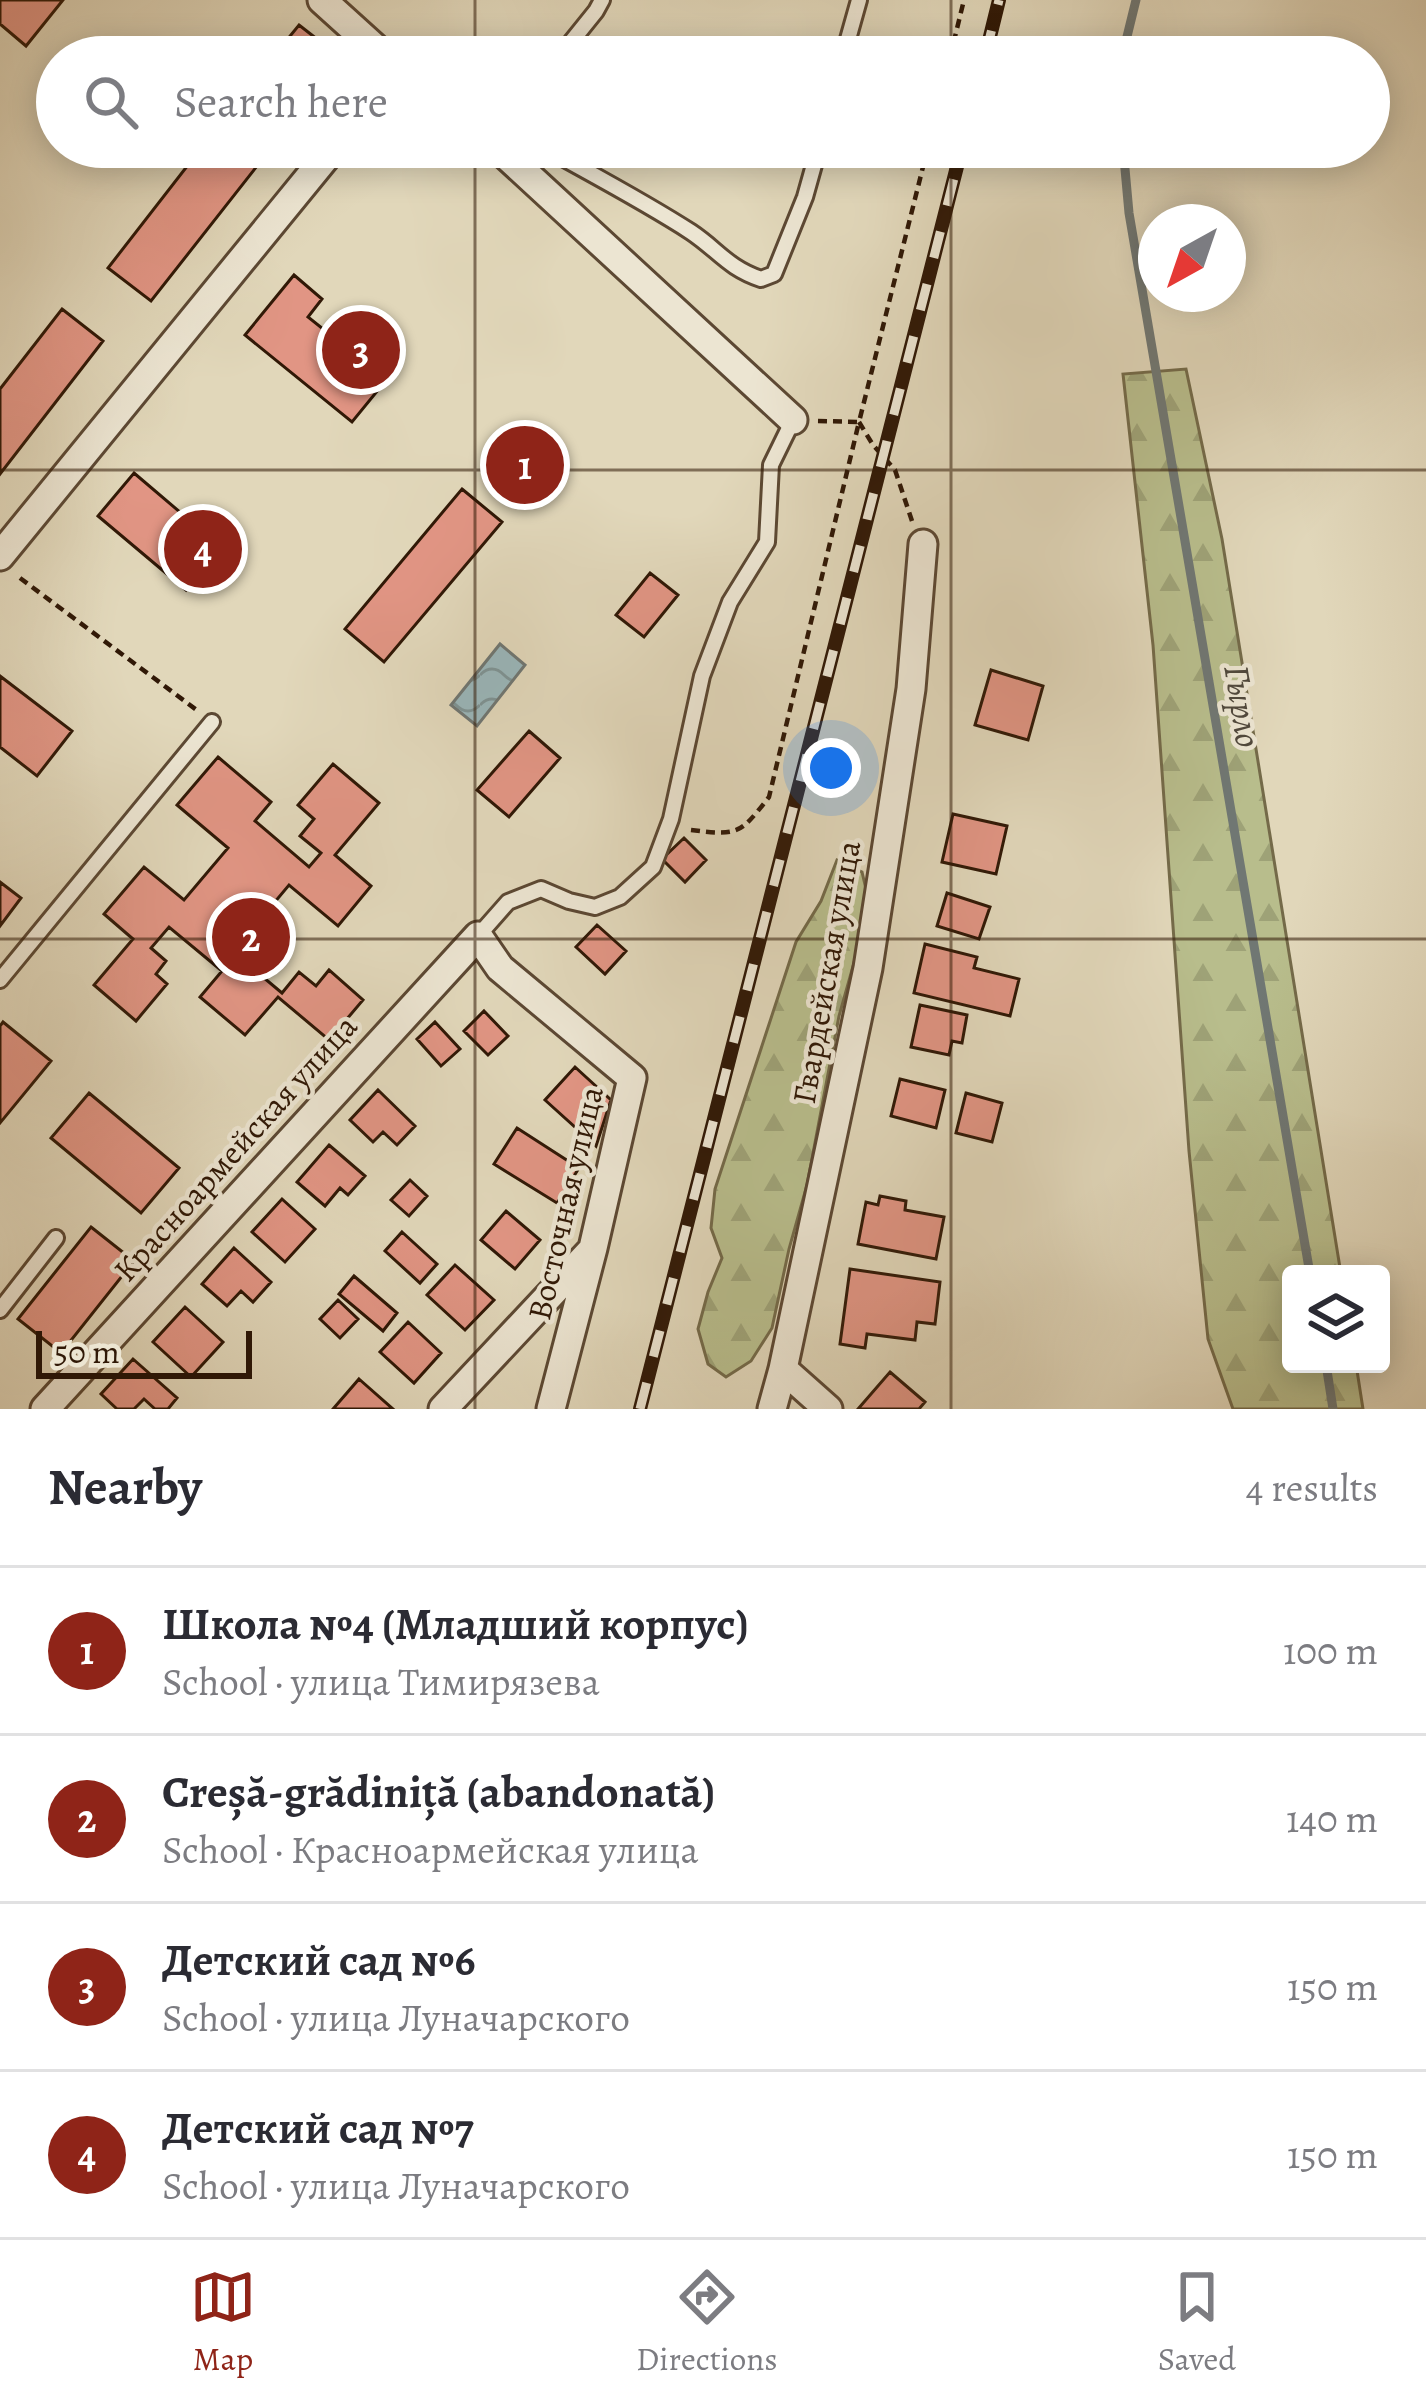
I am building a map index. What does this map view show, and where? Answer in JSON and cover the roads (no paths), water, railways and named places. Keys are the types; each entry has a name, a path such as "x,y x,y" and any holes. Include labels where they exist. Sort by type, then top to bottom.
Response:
{"street":[{"path":"322,0 362,36"},
{"path":"9,566 318,168"},
{"path":"520,168 793,420"},
{"name":"Гвардейская улица","path":"772,1409 868,968 911,689 923,544"},
{"name":"Восточная улица","path":"478,936 500,968 632,1078 551,1409"},
{"name":"Красноармейская улица","path":"45,1409 478,936"},
{"path":"443,1409 593,1248"},
{"path":"783,1369 828,1409"}],"lane":[{"path":"575,36 602,0"},
{"path":"850,36 859,0"},
{"path":"580,168 761,279 774,274 813,168"},
{"path":"478,936 508,902 541,889 595,907 620,897 653,867 668,827 702,676 730,602 767,542 771,466 793,420"},
{"path":"0,980 212,722"},
{"path":"0,1310 56,1238"}],"water":[{"path":"500,644 525,665 477,726 451,705"}],"waterway":[{"name":"Гырло","path":"1127,36 1136,0"},
{"name":"Гырло","path":"1125,168 1308,1265"},
{"name":"Гырло","path":"1327,1373 1333,1409"}],"railway":[{"path":"990,36 999,0"},
{"path":"640,1409 957,168"}],"place":[{"name":"Детский сад №6","path":"361,350"},
{"name":"Школа №4 (Младший корпус)","path":"525,465"},
{"name":"Детский сад №7","path":"203,549"},
{"name":"Creșă-grădiniță (abandonată)","path":"251,937"}]}
